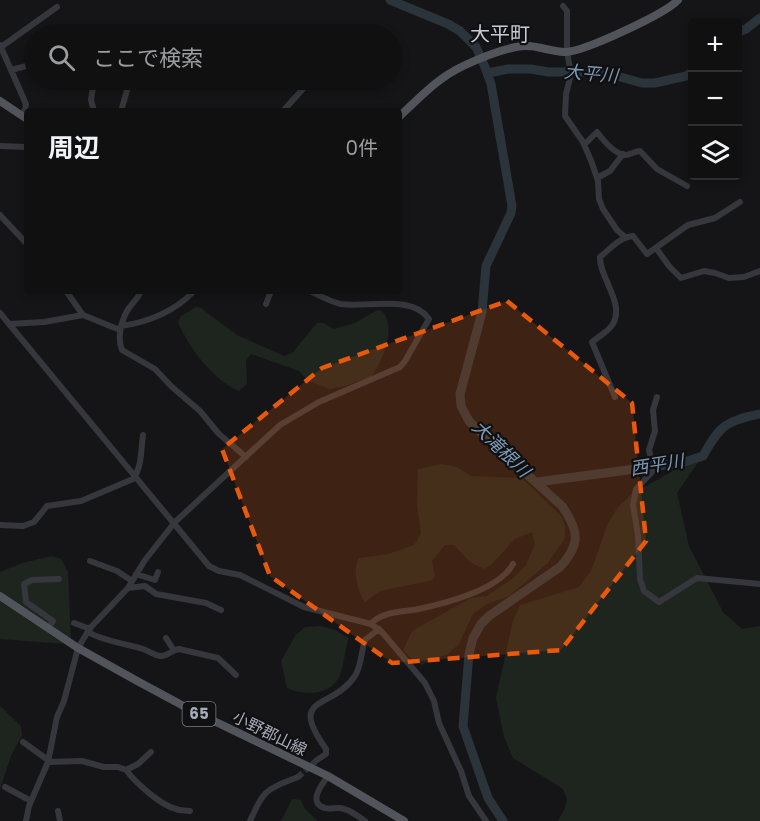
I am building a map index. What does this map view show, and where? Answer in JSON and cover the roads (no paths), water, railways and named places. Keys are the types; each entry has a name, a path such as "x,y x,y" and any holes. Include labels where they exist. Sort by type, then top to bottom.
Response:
{"main road":[{"path":"402,114 440,79 465,66 524,46 567,51 587,46 666,10 678,0"},
{"path":"0,101 24,117"},
{"name":"小野郡山線","path":"0,596 78,648 191,710 328,776 404,821"}],"street":[{"path":"563,6 567,11 567,51 571,74 566,94 565,116 584,145 597,178 598,199 617,230 625,237"},
{"path":"32,24 57,7"},
{"path":"24,30 0,46 26,104 25,108"},
{"path":"11,70 24,67"},
{"path":"92,90 91,100 93,108"},
{"path":"122,108 127,90"},
{"path":"286,108 301,90"},
{"path":"584,145 597,132 614,150 623,154 640,151 657,169 687,186"},
{"path":"0,146 24,147"},
{"path":"597,178 610,171 623,154"},
{"path":"615,397 592,342 613,326 615,321 614,297 600,263 600,257 625,237 633,236 647,254 688,225 715,218 740,201"},
{"path":"0,215 24,239"},
{"path":"656,248 681,278 704,272 729,278 744,277 760,271"},
{"path":"68,294 83,315"},
{"path":"141,294 127,310 121,328 120,346 122,350 156,369 172,387 200,411 219,434 246,457"},
{"path":"9,324 44,322 83,315 121,328 146,322 162,315 191,294"},
{"path":"266,304 270,294"},
{"path":"26,821 31,801 48,761 57,717 78,648 89,631 128,588 175,522 267,436 293,417 348,388 399,367 405,361 429,319 418,309 395,304 340,304 317,294"},
{"path":"0,314 175,522 209,566 219,571 240,575 304,607 371,624 379,629 425,683 434,700 439,723 461,771 469,796 486,821"},
{"path":"657,398 653,410 655,431 649,450 654,470 636,489 633,505 638,535 640,579 644,591 659,602 697,578 760,584"},
{"path":"136,476 142,435"},
{"path":"0,525 23,526 34,522 48,506 81,501 136,476"},
{"path":"90,561 117,571 132,581"},
{"path":"371,624 381,616 421,608 479,590 502,579 513,564"},
{"path":"136,574 155,580 158,572"},
{"path":"48,628 53,621 26,602 24,584 32,580 59,579"},
{"path":"128,588 145,586 156,594 206,603 220,610"},
{"path":"74,623 106,641 127,644 157,656 165,655 173,649 179,649 218,658 236,675"},
{"path":"318,760 326,754 326,749 313,730 311,712 315,706 335,694 353,678 362,658 365,640 379,629"},
{"path":"166,638 173,649"},
{"path":"23,742 48,761 82,761 126,770 148,792 166,804 177,810 190,811"},
{"path":"126,770 138,764 151,752"},
{"path":"328,776 318,789 320,806 343,808 365,821"},
{"path":"250,821 259,799 266,792 298,777"},
{"path":"5,787 31,801"},
{"path":"58,811 60,821"}],"waterway":[{"name":"大滝根川","path":"390,0 460,31 476,47 491,84 512,206 511,213 486,266 482,312 460,394 461,406 469,421 479,431 562,506 572,523 575,537 572,551 560,567 489,616 473,638 469,654 463,726 488,798 503,821"},
{"name":"大平川","path":"742,30 760,18"},
{"name":"大平川","path":"488,73 508,69 602,72 642,83 655,83 688,75"},
{"name":"西平川","path":"537,482 681,463 703,456 714,437 725,426 739,419 760,414"}],"tunnel":[{"path":"298,777 317,760"}],"district":[{"name":"大平町","path":"500,34"}]}
